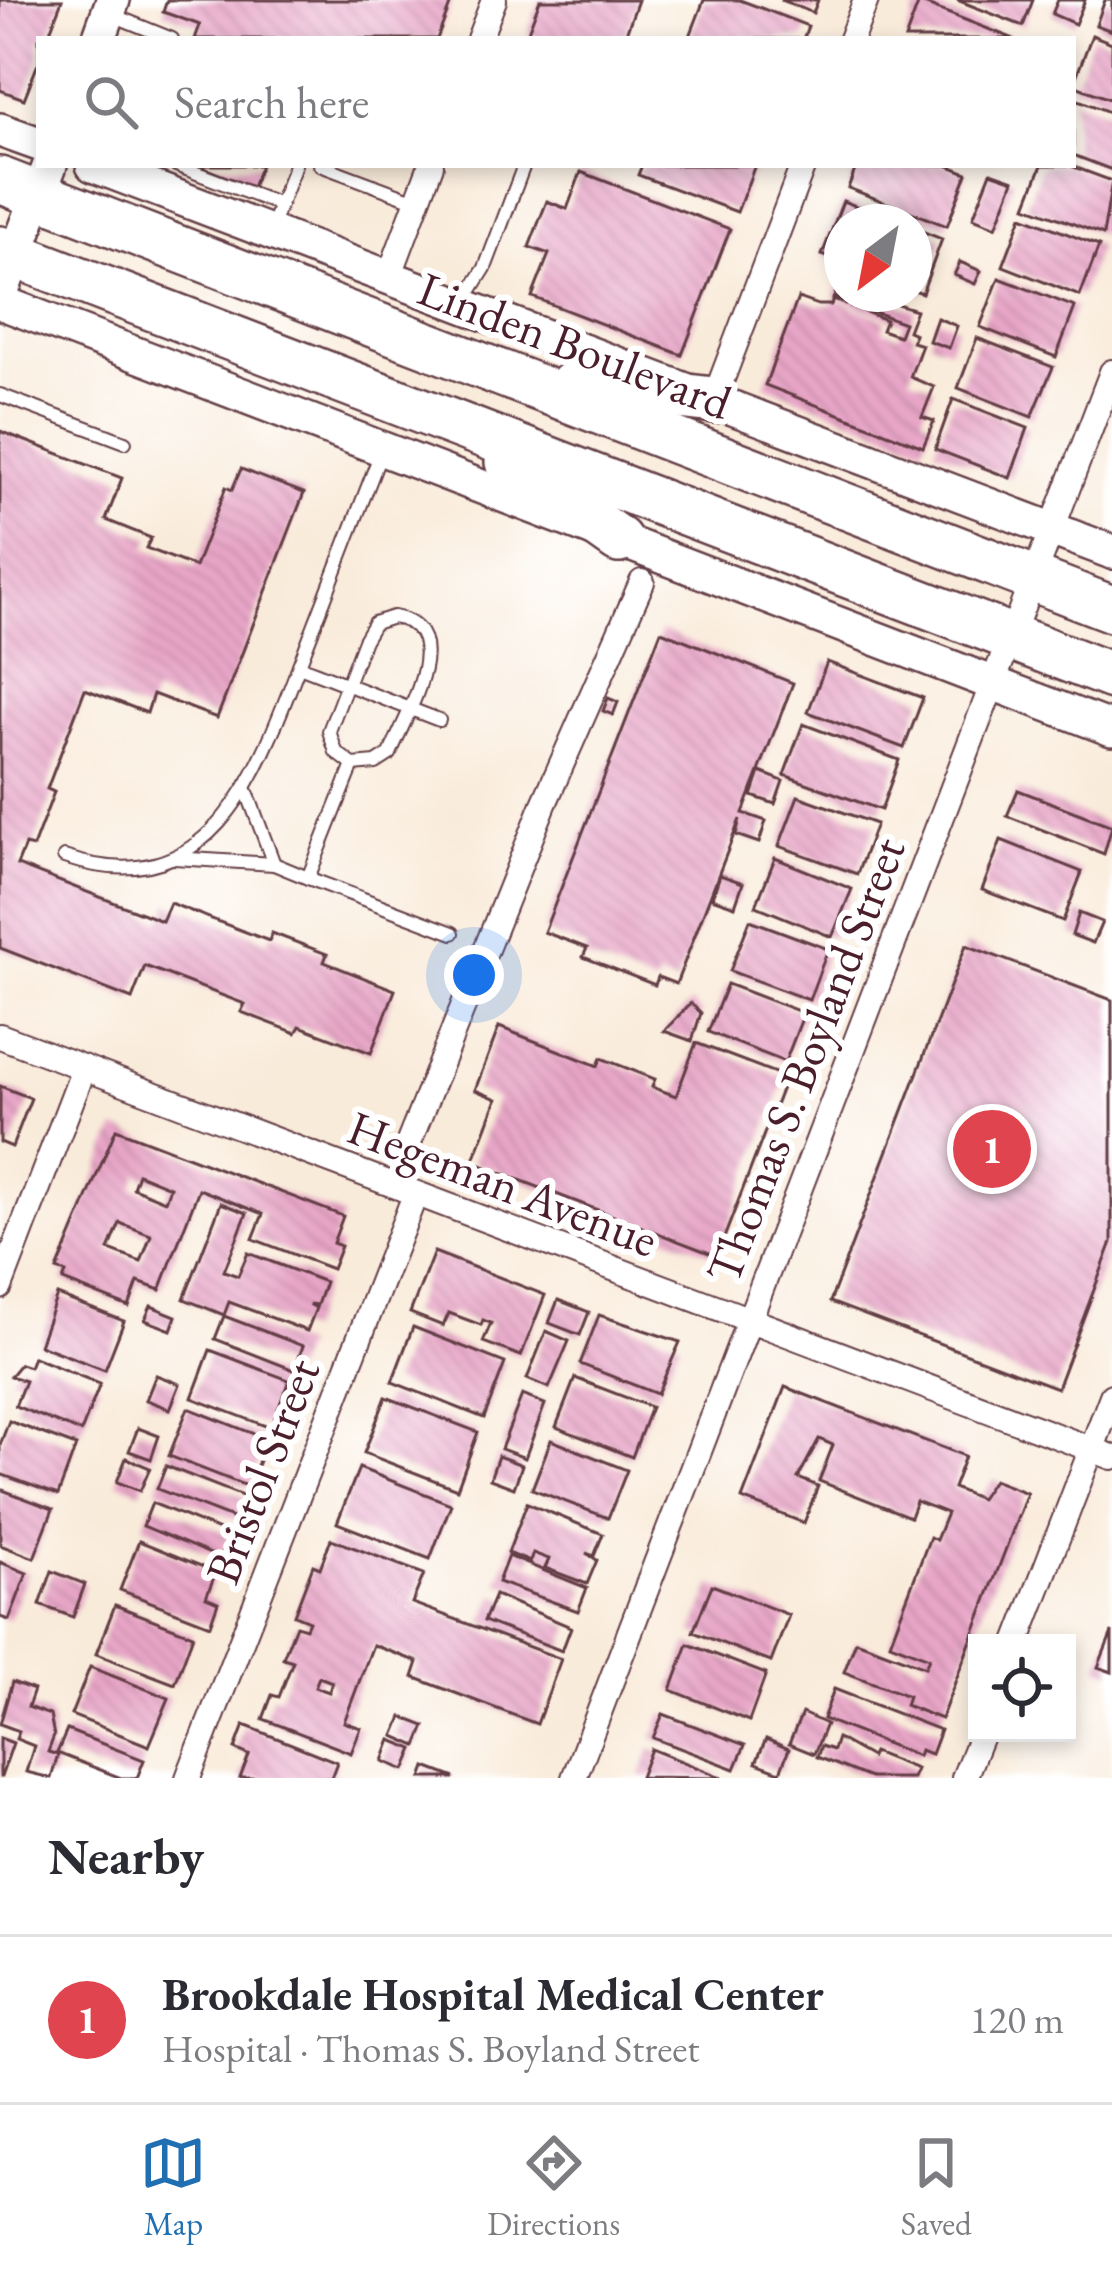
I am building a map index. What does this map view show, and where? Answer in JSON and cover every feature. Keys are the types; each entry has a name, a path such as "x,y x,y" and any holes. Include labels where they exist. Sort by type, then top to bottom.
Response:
{"highway":[{"name":"Linden Boulevard","path":"30,180 511,377 1112,609"},
{"path":"4,275 451,422 1112,676"},
{"path":"511,377 713,400"},
{"path":"451,422 619,540"}],"street":[{"path":"480,36 494,0"},
{"path":"852,36 866,0"},
{"path":"0,130 36,143"},
{"path":"389,277 430,168"},
{"path":"713,400 802,168"},
{"name":"Linden Boulevard","path":"114,169 274,219 389,277 1112,552"},
{"path":"30,180 4,275 383,449 1112,730"},
{"name":"Thomas S. Boyland Street","path":"574,1778 1112,372"},
{"path":"403,1157 544,804 642,582"},
{"name":"Hegeman Avenue","path":"0,1036 1102,1453"},
{"path":"0,1287 84,1068"},
{"name":"Bristol Street","path":"188,1778 415,1195"},
{"path":"1021,1634 1102,1453 1112,1396"},
{"path":"964,1778 978,1742"}],"lane":[{"path":"107,17 161,36"},
{"path":"186,168 228,182 274,219 294,168"},
{"path":"328,168 418,202"},
{"path":"358,180 362,168"},
{"path":"462,304 485,268 523,168"},
{"path":"0,395 125,442"},
{"path":"174,858 205,838 247,792 383,449"},
{"path":"393,617 409,620 424,631 429,652 390,754 376,764 353,765 336,752 329,730 345,684 374,623 393,617"},
{"path":"299,666 439,720"},
{"path":"308,878 353,765"},
{"path":"247,792 274,865"},
{"path":"64,856 119,869 174,858 274,865 453,934"}],"building":[{"path":"0,0 62,0 48,36 36,36 36,69 24,99 0,90"},
{"path":"167,0 452,0 438,36 196,36 200,25 163,12"},
{"path":"540,0 638,0 625,36 527,34"},
{"path":"704,0 740,0 808,26 804,36 690,36"},
{"path":"781,0 818,0 813,13"},
{"path":"957,0 1033,0 1023,26"},
{"path":"1058,0 1085,0 1075,24 1052,14"},
{"path":"1105,0 1112,0 1112,31 1096,25"},
{"path":"919,2 1006,36 906,36"},
{"path":"1092,35 1112,43 1112,100 1076,86"},
{"path":"1076,99 1112,113 1112,170 1076,156"},
{"path":"204,168 260,168 252,187"},
{"path":"641,168 754,168 737,212 638,175"},
{"path":"856,168 954,168 967,173 947,226 932,220 932,204 890,204 848,188"},
{"path":"1041,168 1076,168 1112,181 1103,235 1026,206"},
{"path":"581,172 730,229 682,355 532,297 549,254 529,247 547,201 567,209"},
{"path":"991,172 1014,180 996,227 973,218"},
{"path":"1022,216 1099,246 1080,296 1003,266"},
{"path":"932,235 942,239 932,266"},
{"path":"960,262 981,271 975,284 954,275"},
{"path":"999,278 1075,307 1056,357 980,327"},
{"path":"798,298 824,305 824,312 866,312 886,320 882,330 899,336 904,323 874,312 915,312 908,331 915,334 912,342 922,345 910,377 934,387 922,417 934,421 923,447 765,385"},
{"path":"937,318 957,326 949,348 929,341"},
{"path":"977,338 1053,367 1032,417 958,388"},
{"path":"953,399 1028,428 1010,478 935,449"},
{"path":"0,431 122,478 106,520 151,538 146,548 195,567 226,487 232,490 241,469 304,493 217,718 153,694 147,713 85,689 47,789 54,792 33,847 25,845 17,865 162,921 170,903 269,941 272,933 327,954 324,962 395,990 371,1053 300,1026 296,1033 241,1012 245,1004 145,966 132,999 0,948"},
{"path":"661,631 793,683 743,813 766,821 759,843 736,835 740,819 676,984 658,977 655,985 583,957 587,948 544,932"},
{"path":"827,662 923,698 904,748 808,712"},
{"path":"608,698 618,702 613,715 603,711"},
{"path":"803,724 899,760 881,810 784,775"},
{"path":"760,772 783,781 775,804 752,796"},
{"path":"1018,790 1112,826 1104,854 1007,816"},
{"path":"798,796 876,824 857,874 779,846"},
{"path":"1001,840 1082,872 1063,921 982,890"},
{"path":"775,858 852,889 832,937 756,906"},
{"path":"720,875 743,883 735,906 712,898"},
{"path":"1079,913 1102,922 1093,943 1072,935"},
{"path":"750,920 828,949 809,1000 730,971"},
{"path":"966,945 1112,1000 1112,1242 1057,1388 830,1302"},
{"path":"727,984 804,1013 785,1062 708,1032"},
{"path":"691,1003 701,1013 692,1041 664,1031"},
{"path":"499,1027 598,1066 601,1058 655,1079 652,1087 676,1096 696,1043 786,1077 717,1256 473,1162 497,1099 475,1090"},
{"path":"0,1086 31,1098 12,1147 0,1142"},
{"path":"116,1129 343,1216 333,1243 341,1246 332,1269 253,1239 263,1214 199,1189 160,1290 138,1282 129,1307 63,1281 66,1273 57,1270","holes":["138,1174 170,1187 165,1201 133,1188","120,1223 151,1235 141,1262 109,1250"]},
{"path":"221,1203 247,1213 224,1271 238,1276 248,1253 325,1282 317,1305 309,1304 316,1308 307,1331 229,1302 224,1315 184,1299"},
{"path":"434,1252 545,1295 521,1356 483,1342 491,1323 483,1320 481,1325 449,1313 443,1326 410,1313"},
{"path":"57,1295 124,1321 105,1370 39,1345"},
{"path":"558,1300 589,1312 580,1335 549,1323"},
{"path":"151,1306 176,1316 171,1330 145,1320"},
{"path":"599,1315 680,1342 657,1394 580,1364"},
{"path":"224,1316 303,1346 294,1370 215,1339"},
{"path":"413,1327 505,1363 484,1418 392,1382"},
{"path":"546,1331 569,1341 549,1388 527,1379"},
{"path":"210,1350 289,1380 271,1428 192,1398"},
{"path":"33,1357 100,1384 81,1432 15,1406 25,1381 10,1376 20,1364 29,1367"},
{"path":"156,1375 180,1384 170,1409 146,1400"},
{"path":"575,1378 651,1407 632,1457 556,1427"},
{"path":"785,1387 965,1456 953,1488 980,1499 993,1480 1027,1493 973,1634 968,1634 968,1648 941,1719 905,1705 908,1696 844,1672 856,1641 925,1667 929,1658 890,1643 930,1537 936,1540 947,1513 916,1501 910,1517 819,1481 833,1445 819,1439 798,1478 818,1486 804,1523 742,1499"},
{"path":"522,1395 545,1404 525,1458 501,1449"},
{"path":"386,1397 478,1432 457,1489 364,1453"},
{"path":"188,1408 267,1439 249,1487 169,1456"},
{"path":"9,1421 76,1446 58,1495 0,1474 0,1445"},
{"path":"138,1428 159,1436 151,1459 129,1451"},
{"path":"551,1440 627,1470 608,1518 532,1489"},
{"path":"498,1456 522,1465 514,1488 490,1479"},
{"path":"126,1458 150,1468 140,1491 117,1482"},
{"path":"166,1466 245,1497 237,1520 157,1489"},
{"path":"359,1468 451,1504 430,1559 337,1523"},
{"path":"0,1489 53,1509 34,1558 0,1545"},
{"path":"152,1503 229,1534 220,1558 143,1526"},
{"path":"527,1503 603,1534 594,1556 586,1553 597,1560 587,1584 545,1568 549,1559 533,1553 530,1562 508,1553"},
{"path":"331,1539 424,1574 412,1603 561,1659 537,1724 413,1677 418,1662 373,1645 344,1722 361,1728 351,1753 263,1719 272,1695 279,1697 293,1661 283,1658 296,1625 306,1628 309,1621 294,1615 313,1565 320,1568","holes":["319,1677 332,1682 329,1692 315,1687"]},
{"path":"139,1541 216,1572 206,1597 218,1602 210,1625 120,1590"},
{"path":"508,1556 587,1588 578,1611 498,1582"},
{"path":"0,1562 27,1573 9,1620 0,1617"},
{"path":"52,1571 85,1584 73,1617 40,1605"},
{"path":"712,1585 789,1615 771,1662 693,1632"},
{"path":"495,1595 571,1627 562,1651 484,1621"},
{"path":"115,1605 193,1635 175,1684 96,1654"},
{"path":"1112,1632 1112,1672 1098,1667"},
{"path":"688,1644 766,1674 749,1721 671,1690"},
{"path":"90,1667 169,1698 149,1746 71,1715"},
{"path":"12,1682 34,1690 28,1707 50,1715 54,1736 48,1752 58,1755 51,1778 26,1772 34,1746 16,1739 19,1731 0,1724"},
{"path":"834,1689 940,1730 931,1754 920,1750 918,1756 823,1719"},
{"path":"802,1713 826,1724 814,1754 789,1744"},
{"path":"663,1714 745,1745 735,1769 653,1738"},
{"path":"402,1717 425,1726 417,1746 394,1736"},
{"path":"244,1725 337,1762 331,1778 240,1778 249,1755 235,1749"},
{"path":"67,1730 144,1760 137,1778 121,1778 57,1753"},
{"path":"0,1738 13,1743 1,1777 0,1777"},
{"path":"837,1738 871,1757 873,1752 916,1769 912,1778 870,1778 817,1757 821,1746 833,1750"},
{"path":"766,1739 789,1749 780,1772 756,1763"},
{"path":"391,1740 414,1749 405,1770 383,1761"},
{"path":"651,1749 723,1778 640,1777"},
{"path":"426,1767 455,1778 422,1778"}],"place":[{"name":"Brookdale Hospital Medical Center","path":"992,1149"}]}
